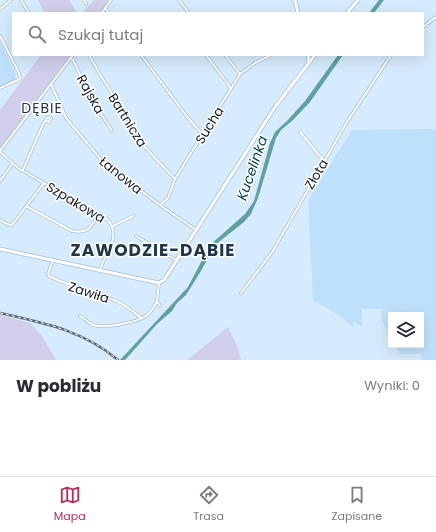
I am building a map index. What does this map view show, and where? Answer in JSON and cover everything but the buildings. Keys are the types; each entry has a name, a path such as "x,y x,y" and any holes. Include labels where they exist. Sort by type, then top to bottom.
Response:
{"street":[{"path":"0,9 11,0"},
{"path":"21,0 28,12"},
{"path":"84,0 86,4"},
{"path":"103,12 111,0"},
{"path":"179,0 188,12"},
{"path":"295,0 298,12"},
{"path":"348,12 358,0"},
{"path":"105,8 108,12"},
{"path":"424,27 436,17"},
{"path":"0,36 19,73 20,78 0,88"},
{"name":"Bartnicza","path":"90,56 100,76 135,130 141,143 174,179"},
{"path":"142,56 188,118 203,135"},
{"path":"207,56 231,89"},
{"path":"226,56 240,74"},
{"name":"Sucha","path":"160,205 168,198 174,179 240,74 255,63 269,56"},
{"path":"308,63 309,56"},
{"path":"0,249 159,283 164,280 278,102 313,56"},
{"name":"Złota","path":"241,293 268,259 347,122 390,56"},
{"path":"0,151 70,58"},
{"name":"Rajska","path":"70,58 91,98 112,131"},
{"name":"Łanowa","path":"51,84 66,118 104,164 196,230"},
{"path":"22,170 44,122 46,121"},
{"path":"300,132 324,161"},
{"name":"Szpakowa","path":"0,151 22,170 108,220 112,226 114,234 100,270"},
{"path":"0,181 13,163"},
{"path":"0,220 12,225 44,183"},
{"path":"26,206 72,231 78,232 89,229 99,214"},
{"path":"112,226 133,216"},
{"path":"136,236 177,260"},
{"name":"Zawiła","path":"53,260 48,274 50,276 65,284 117,301 142,318"},
{"path":"80,316 98,326 120,324 142,318 150,313 157,301 159,283"},
{"path":"157,301 160,306"}],"shaded area":[{"path":"38,0 69,0 76,12 44,12"},
{"path":"94,0 109,0 101,12 83,12"},
{"path":"379,0 384,0 375,12 370,12"},
{"path":"0,42 16,74 15,80 0,86"},
{"path":"41,56 70,56 0,149 0,110"},
{"path":"337,56 342,56 310,102 281,130 276,138 258,198 251,214 244,222 215,245 186,295 177,303 172,311 157,324 125,360 120,360 188,287 210,245 245,214 254,201 270,143 275,132 305,101"},
{"path":"436,129 436,360 422,360 421,354 400,354 397,348 424,348 424,312 388,312 388,332 382,321 381,309 362,309 362,327 353,321 354,328 341,317 313,301 308,200 352,130"},
{"path":"0,315 30,323 42,336 56,360 0,360"},
{"path":"228,327 238,348 241,360 187,360"}],"railway":[{"path":"0,313 62,329 91,341 118,360"}],"district":[{"name":"DĘBIE","path":"42,108"},
{"name":"ZAWODZIE-DĄBIE","path":"153,250"}],"water label":[{"name":"Kucelinka","path":"252,168"}]}
